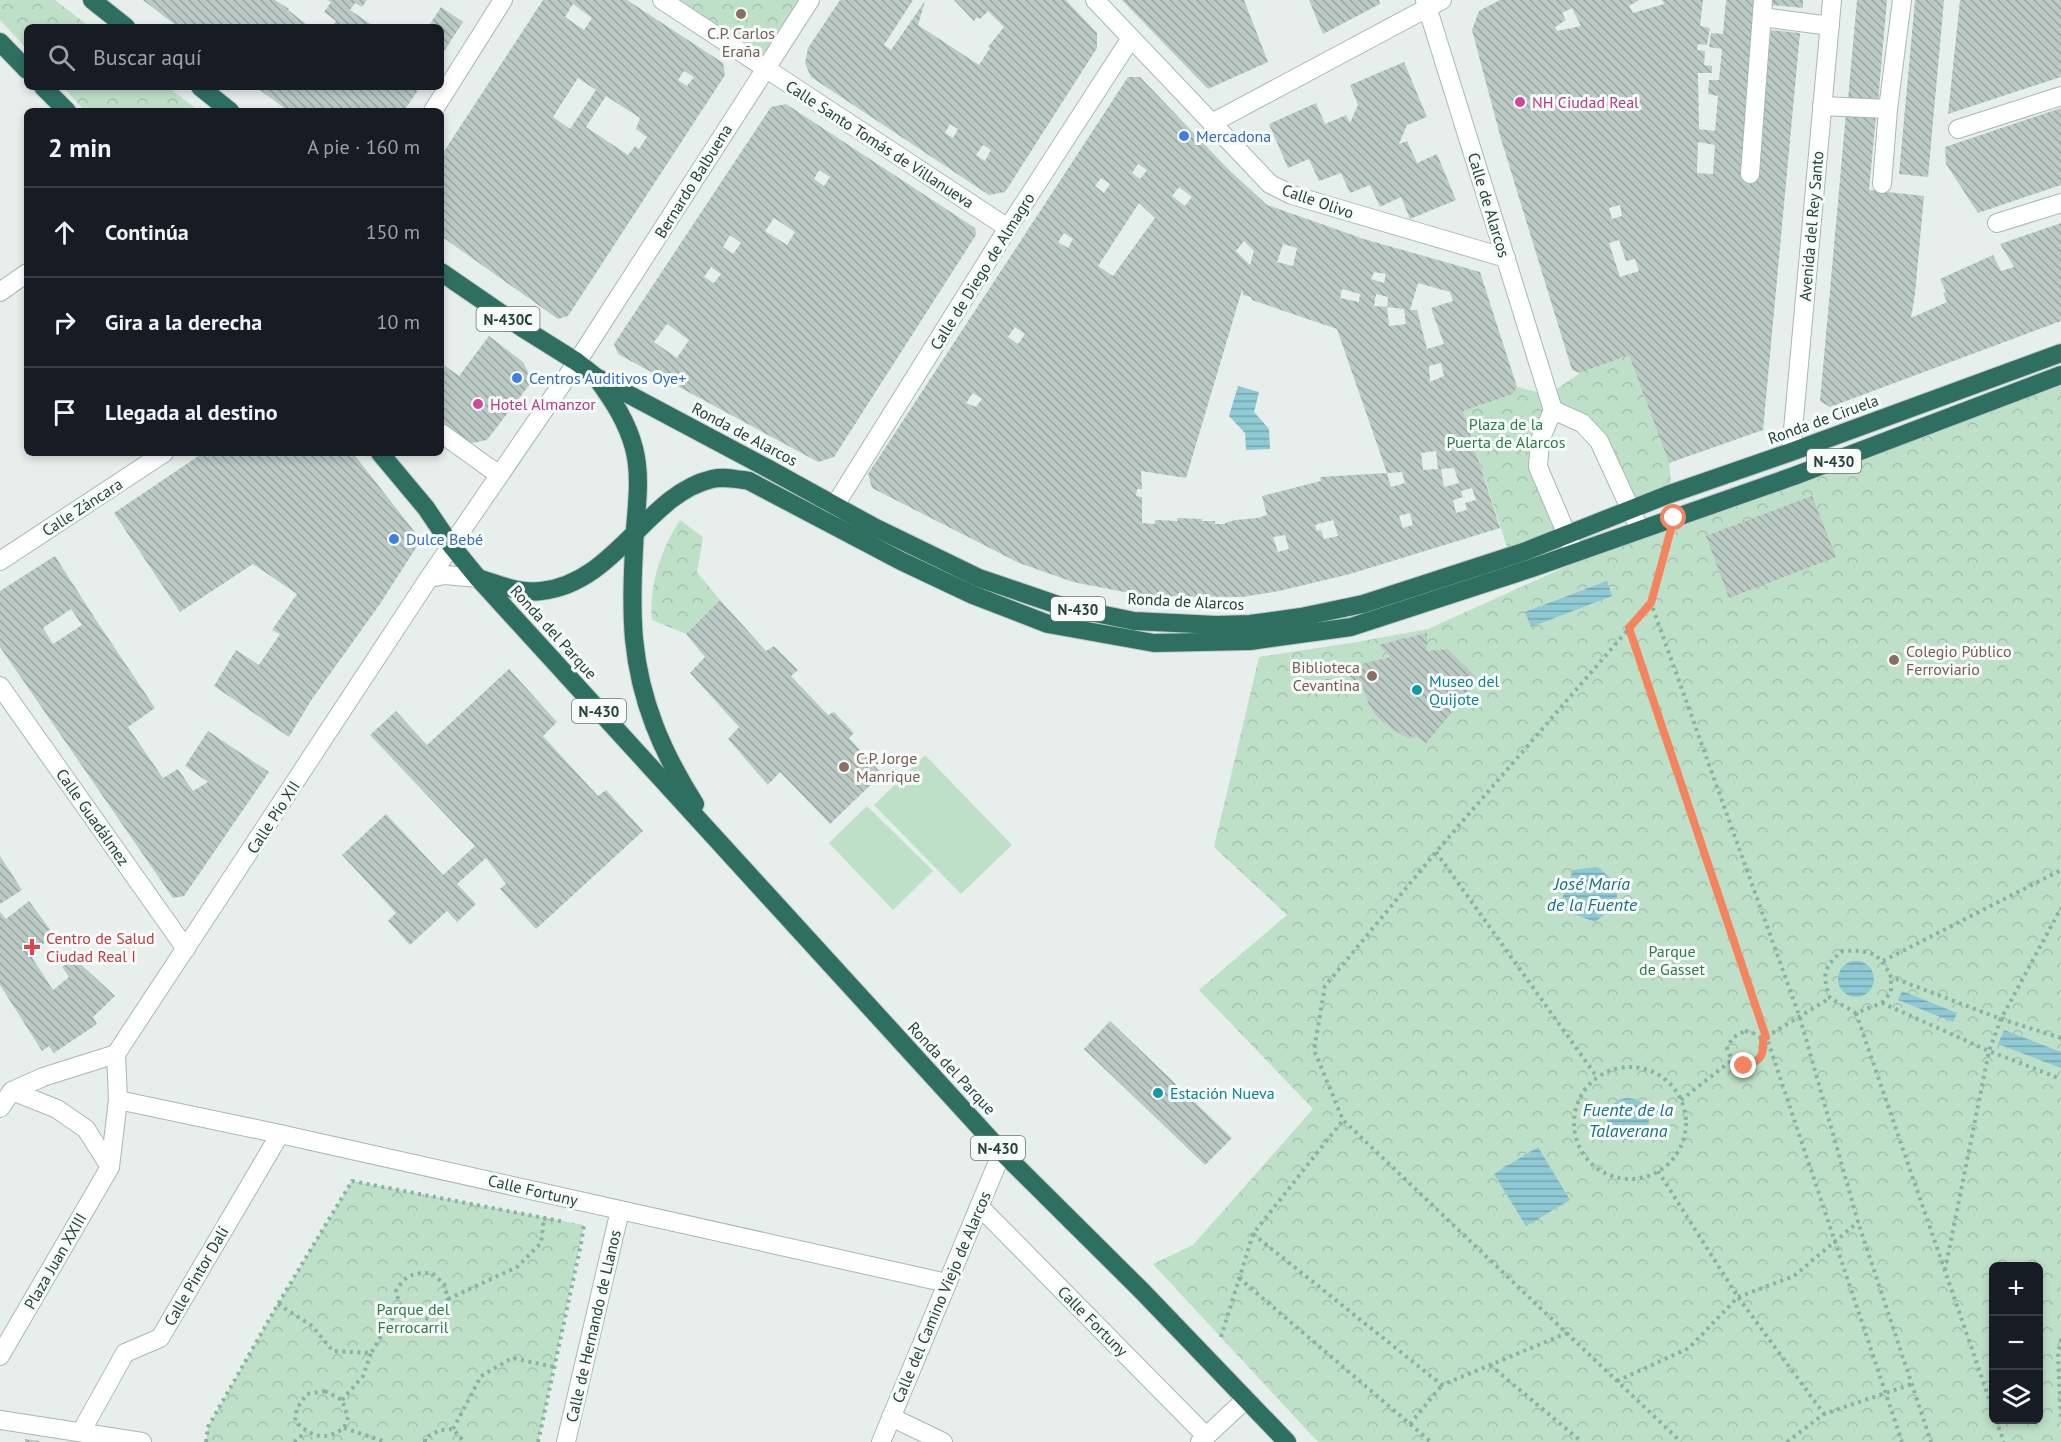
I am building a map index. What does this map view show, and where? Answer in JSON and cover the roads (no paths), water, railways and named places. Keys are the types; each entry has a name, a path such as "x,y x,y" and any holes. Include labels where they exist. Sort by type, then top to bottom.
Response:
{"highway":[{"path":"103,3 123,24"},
{"path":"0,42 24,67"},
{"path":"47,90 64,108"},
{"path":"204,90 226,108"},
{"name":"N-430C","path":"444,274 577,362"},
{"name":"Ronda de Ciruela","path":"1599,523 1631,509 2061,353"},
{"path":"577,362 596,377"},
{"name":"N-430","path":"825,522 973,595 1048,624 1154,643 1250,641 1351,627 1575,553 1794,476 2061,375"},
{"name":"Ronda de Alarcos","path":"596,377 872,526 979,578 1060,606 1134,621 1216,625 1250,624 1301,617 1363,604 1526,551 1599,523"},
{"name":"Ronda del Parque","path":"596,377 616,405 628,429 634,451 638,477 633,605 634,638 638,669 650,717 680,780 720,844"},
{"path":"383,456 426,508 451,545 478,578"},
{"name":"Ronda del Parque","path":"478,578 516,590 540,591 564,586 592,571 614,555 680,494 697,484 713,479 732,478 748,481 825,522"},
{"name":"Ronda del Parque","path":"478,578 1002,1152 1287,1442"}],"street":[{"path":"435,108 503,0"},
{"name":"Calle Santo Tomás de Villanueva","path":"662,0 1008,228"},
{"name":"Bernardo Balbuena","path":"501,472 577,362 810,0"},
{"name":"Calle Olivo","path":"1095,0 1270,184 1292,195 1506,258"},
{"name":"Avenida del Rey Santo","path":"1791,452 1832,0"},
{"path":"1882,184 1888,109 1902,0"},
{"path":"1212,123 1432,3"},
{"name":"Calle de Alarcos","path":"1432,3 1553,410"},
{"path":"1749,174 1763,9 1830,26"},
{"name":"Calle de Diego de Almagro","path":"825,522 1008,228 1131,38"},
{"path":"1958,129 2061,96"},
{"path":"1822,106 1888,109"},
{"path":"1997,223 2061,203"},
{"path":"0,292 24,275"},
{"path":"1575,553 1538,467 1539,440 1553,410 1582,423 1599,441 1640,530"},
{"path":"444,435 488,467 501,472"},
{"name":"Calle Záncara","path":"0,561 159,456"},
{"name":"Calle Pío XII","path":"116,1054 501,472"},
{"path":"429,579 445,575 478,578"},
{"name":"Calle Guadálmez","path":"0,686 186,949"},
{"path":"0,1108 12,1091 43,1077 116,1054"},
{"name":"Plaza Juan XXIII","path":"0,1356 110,1167 118,1100 116,1054"},
{"path":"12,1091 57,1109 86,1128 110,1167"},
{"name":"Calle Fortuny","path":"118,1100 947,1283"},
{"name":"Calle Pintor Dalí","path":"81,1432 126,1353 160,1338 280,1134"},
{"name":"Calle del Camino Viejo de Alarcos","path":"881,1442 1002,1152"},
{"name":"Calle Fortuny","path":"979,1206 1203,1439"},
{"name":"Calle de Hernando de Llanos","path":"566,1442 620,1210"},
{"path":"1203,1439 1246,1399"},
{"path":"891,1417 944,1442"},
{"path":"0,1420 142,1442"}],"water":[{"path":"1238,386 1259,392 1254,412 1269,429 1270,449 1246,450 1245,433 1229,416"},
{"path":"1607,581 1612,596 1531,627 1525,612"},
{"name":"José María de la Fuente","path":"1597,867 1618,884 1616,905 1595,922 1574,914 1563,896 1573,870"},
{"path":"1856,961 1869,966 1874,979 1869,992 1856,997 1843,992 1838,979 1843,966"},
{"path":"1902,991 1957,1013 1953,1022 1898,1000"},
{"path":"2004,1030 2061,1052 2061,1068 1998,1044"},
{"name":"Fuente de la Talaverana","path":"1628,1098 1643,1104 1649,1119 1643,1134 1628,1140 1613,1134 1607,1119 1613,1104"},
{"path":"1538,1147 1570,1200 1526,1226 1494,1174"}],"place":[{"name":"C.P. Carlos Eraña","path":"741,14"},
{"name":"NH Ciudad Real","path":"1520,102"},
{"name":"Mercadona","path":"1184,136"},
{"name":"Centros Auditivos Oye+","path":"517,378"},
{"name":"Hotel Almanzor","path":"478,404"},
{"name":"Dulce Bebé","path":"394,539"},
{"name":"Colegio Público Ferroviario","path":"1894,660"},
{"name":"Biblioteca Cevantina","path":"1372,676"},
{"name":"Museo del Quijote","path":"1417,690"},
{"name":"C.P. Jorge Manrique","path":"844,767"},
{"name":"Centro de Salud Ciudad Real I","path":"32,947"},
{"name":"Estación Nueva","path":"1158,1093"}],"park label":[{"name":"Plaza de la Puerta de Alarcos","path":"1506,433"},
{"name":"Parque de Gasset","path":"1672,960"},
{"name":"Parque del Ferrocarril","path":"413,1318"}]}
